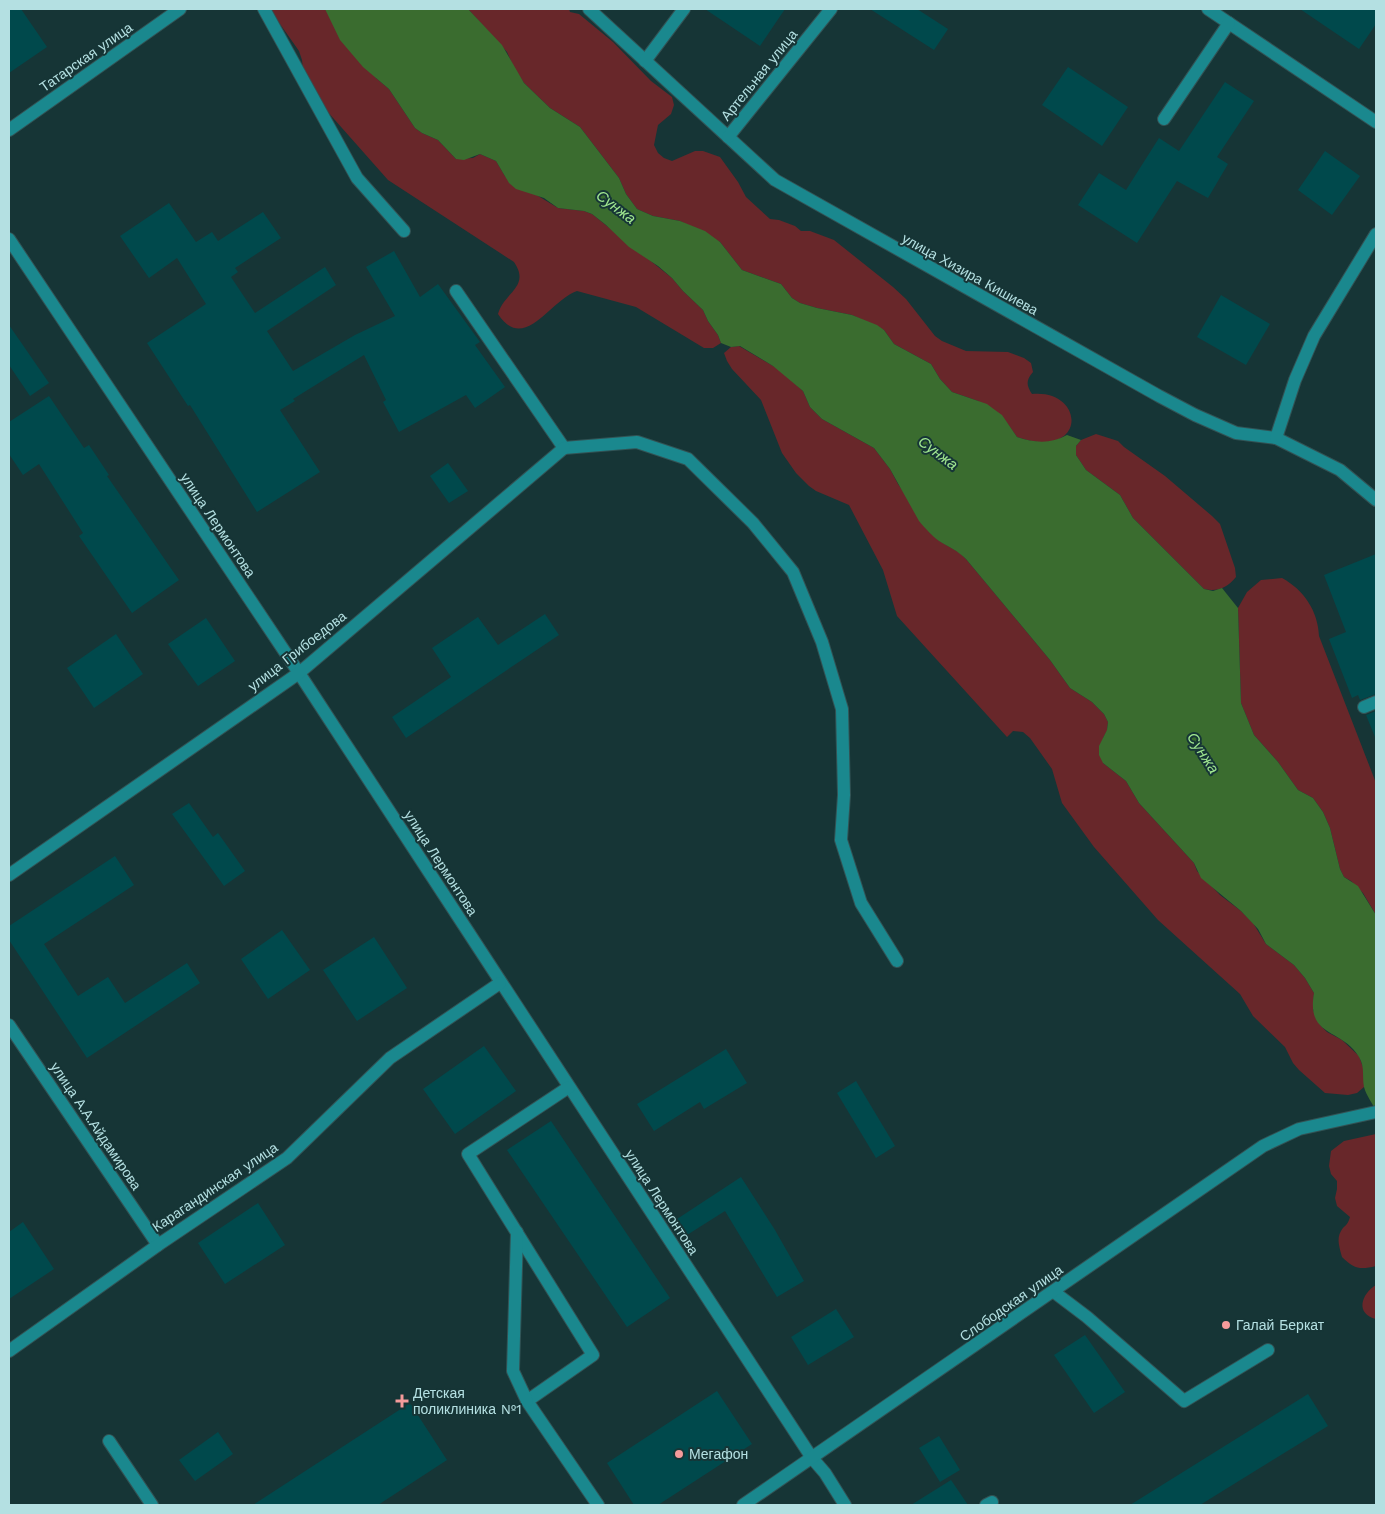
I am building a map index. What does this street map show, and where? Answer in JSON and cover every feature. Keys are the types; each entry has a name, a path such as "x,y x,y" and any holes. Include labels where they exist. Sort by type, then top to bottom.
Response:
{"street":[{"name":"Татарская улица","path":"9,130 180,9"},
{"path":"264,9 357,178 404,232"},
{"name":"улица Хизира Кишиева","path":"589,9 775,180 783,185 1159,396 1195,415 1236,433 1276,438 1340,470 1376,500"},
{"path":"645,61 684,9"},
{"name":"Артельная улица","path":"728,136 831,9"},
{"path":"1208,9 1376,122"},
{"path":"1164,119 1229,23"},
{"path":"1276,438 1295,380 1314,336 1376,234"},
{"name":"улица Лермонтова","path":"9,238 299,673 812,1458 825,1473 846,1505"},
{"path":"456,291 564,448 637,442 688,459 753,523 793,572 822,642 842,709 844,794 841,840 861,903 897,961"},
{"name":"улица Грибоедова","path":"9,875 299,673 564,448"},
{"name":"Карагандинская улица","path":"9,1351 158,1245 287,1158 390,1058 500,983"},
{"name":"улица А.А.Айдамирова","path":"9,1024 158,1245"},
{"path":"527,1401 593,1355 468,1154 569,1086"},
{"name":"Слободская улица","path":"743,1505 1263,1146 1299,1129 1376,1112"},
{"path":"517,1232 513,1371 527,1401 598,1505"},
{"path":"1054,1292 1087,1316 1184,1401 1268,1350"},
{"path":"109,1442 152,1505"}],"shaded area":[{"path":"272,9 325,9 376,78 389,89 415,128 438,140 456,159 473,158 480,154 496,161 505,176 558,208 584,211 592,214 672,278 703,310 721,343 713,348 704,348 636,307 577,291 567,296 527,327 518,329 508,325 498,314 501,306 515,289 520,278 514,262 388,180 311,93 304,77 299,51 273,14"},
{"path":"468,9 569,9 570,12 579,14 613,42 651,81 672,97 674,105 671,114 658,125 654,145 658,153 672,161 695,151 703,151 720,157 746,197 770,219 779,220 795,226 801,231 810,231 834,240 906,299 935,336 942,341 966,351 1008,352 1024,358 1031,363 1033,372 1028,383 1032,394 1050,395 1063,402 1070,412 1071,423 1067,433 1057,440 1040,442 1017,437 1007,423 978,401 952,392 940,379 931,364 894,344 884,330 852,315 800,303 792,298 781,284 742,270 720,242 680,221 653,216 637,209 626,194 619,178 580,127 550,108 524,83 514,68 507,52"},
{"path":"739,346 780,370 803,391 810,407 822,419 874,448 938,540 960,553 966,559 1050,660 1070,688 1092,702 1104,714 1108,722 1107,731 1103,738 1103,763 1126,781 1139,803 1194,863 1197,871 1220,895 1253,923 1266,944 1294,965 1305,978 1314,993 1313,1010 1321,1026 1327,1032 1342,1040 1359,1056 1364,1070 1364,1087 1357,1093 1348,1095 1325,1093 1299,1070 1285,1047 1253,1016 1240,994 1158,920 1094,847 1062,803 1052,769 1030,738 1023,732 1013,731 1007,737 897,616 883,570 849,505 816,491 796,473 782,453 761,400 727,361 724,353 731,347"},
{"path":"1096,434 1118,441 1165,476 1220,524 1235,568 1236,577 1233,581 1217,589 1204,589 1133,518 1120,495 1086,470 1076,455 1076,446 1081,440"},
{"path":"1282,578 1303,595 1313,610 1319,636 1376,783 1376,915 1363,893 1344,877 1340,869 1330,828 1323,812 1313,798 1298,790 1278,762 1254,735 1241,703 1238,608 1247,592 1261,580"},
{"path":"1376,1134 1376,1266 1358,1268 1342,1257 1339,1244 1341,1231 1350,1217 1337,1206 1335,1198 1337,1181 1331,1174 1329,1166 1331,1151 1344,1141"},
{"path":"1376,1285 1376,1319 1365,1313 1362,1304 1367,1293"}],"water":[{"name":"Сунжа","path":"325,9 468,9 502,45 524,83 550,108 580,127 619,178 626,194 637,209 653,216 680,221 705,231 720,242 742,270 781,284 792,298 800,303 852,315 877,325 884,330 894,344 931,364 940,379 952,392 987,404 1002,415 1017,437 1043,442 1067,435 1081,440 1076,446 1076,455 1086,470 1120,495 1133,518 1204,589 1213,591 1222,588 1238,608 1241,703 1254,735 1278,762 1298,790 1313,798 1323,812 1330,828 1340,869 1344,877 1358,886 1376,915 1376,1111 1364,1087 1363,1068 1359,1057 1352,1048 1327,1031 1315,1018 1313,1007 1314,993 1305,978 1294,965 1266,944 1258,929 1241,911 1201,878 1194,863 1139,803 1126,781 1103,763 1099,755 1099,746 1107,730 1108,722 1104,714 1092,702 1070,688 1050,660 966,559 957,551 936,539 921,524 890,469 874,448 822,419 810,407 803,391 773,366 740,346 731,347 721,343 703,310 672,278 658,266 629,247 592,214 584,211 558,208 544,198 516,189 509,183 496,161 480,154 464,160 456,159 438,140 415,128 389,89 363,67 340,40"}],"building":[{"path":"9,9 21,9 47,47 9,73"},
{"path":"705,9 785,9 760,46"},
{"path":"870,9 917,9 948,29 934,50"},
{"path":"1300,9 1376,9 1376,24 1359,49"},
{"path":"1068,67 1128,107 1102,146 1042,105"},
{"path":"1225,82 1254,101 1217,157 1228,164 1208,198 1177,181 1137,243 1078,205 1099,173 1126,190 1159,138 1179,151"},
{"path":"1325,151 1360,176 1332,215 1298,190"},
{"path":"169,203 196,242 212,232 218,241 263,212 281,238 235,268 238,272 231,277 255,313 325,267 336,285 267,331 293,371 355,335 395,316 366,267 394,251 420,297 438,284 480,342 475,345 505,387 475,408 466,395 399,432 383,402 386,400 364,355 293,399 295,401 280,410 320,472 257,512 190,405 188,406 147,343 206,304 177,258 149,278 120,236"},
{"path":"1221,295 1270,324 1246,365 1197,337"},
{"path":"9,325 49,383 30,396 9,365"},
{"path":"49,396 84,448 89,445 109,475 107,476 179,580 132,613 79,536 83,533 39,464 23,475 9,454 9,422"},
{"path":"448,463 468,491 449,503 430,476"},
{"path":"1376,554 1376,694 1360,700 1358,695 1352,698 1329,639 1346,632 1324,575"},
{"path":"545,614 559,635 406,738 392,717 451,677 432,648 478,617 498,645"},
{"path":"206,618 235,661 198,686 168,644"},
{"path":"116,634 143,674 94,708 67,668"},
{"path":"1376,711 1376,737 1375,737 1366,715"},
{"path":"189,803 213,837 218,833 245,871 224,886 172,814"},
{"path":"115,856 134,885 44,944 78,996 108,977 125,1003 187,963 200,983 87,1058 9,940 9,926"},
{"path":"282,930 310,970 268,999 241,959"},
{"path":"374,937 407,988 357,1021 323,970"},
{"path":"484,1046 516,1091 455,1134 423,1089"},
{"path":"726,1049 747,1083 704,1109 700,1102 654,1131 637,1104"},
{"path":"856,1081 895,1146 876,1158 837,1093"},
{"path":"551,1121 670,1298 627,1327 507,1150"},
{"path":"741,1177 775,1230 804,1281 777,1297 725,1211 687,1235 677,1219"},
{"path":"258,1203 285,1245 225,1284 198,1243"},
{"path":"23,1222 54,1269 9,1299 9,1232"},
{"path":"836,1309 854,1337 808,1365 791,1337"},
{"path":"1085,1335 1125,1392 1094,1413 1054,1355"},
{"name":"Мегафон","path":"717,1391 752,1444 658,1505 634,1505 607,1463"},
{"path":"1308,1394 1328,1426 1200,1505 1130,1505"},
{"path":"410,1403 447,1460 378,1505 253,1505"},
{"path":"218,1432 233,1454 195,1481 179,1460"},
{"path":"939,1436 960,1470 940,1482 919,1448"},
{"path":"951,1480 968,1505 911,1505"}],"place":[{"name":"Галай Беркат","path":"1226,1325"},
{"name":"Детская поликлиника №1","path":"402,1401"},
{"name":"Мегафон","path":"679,1454"}]}
